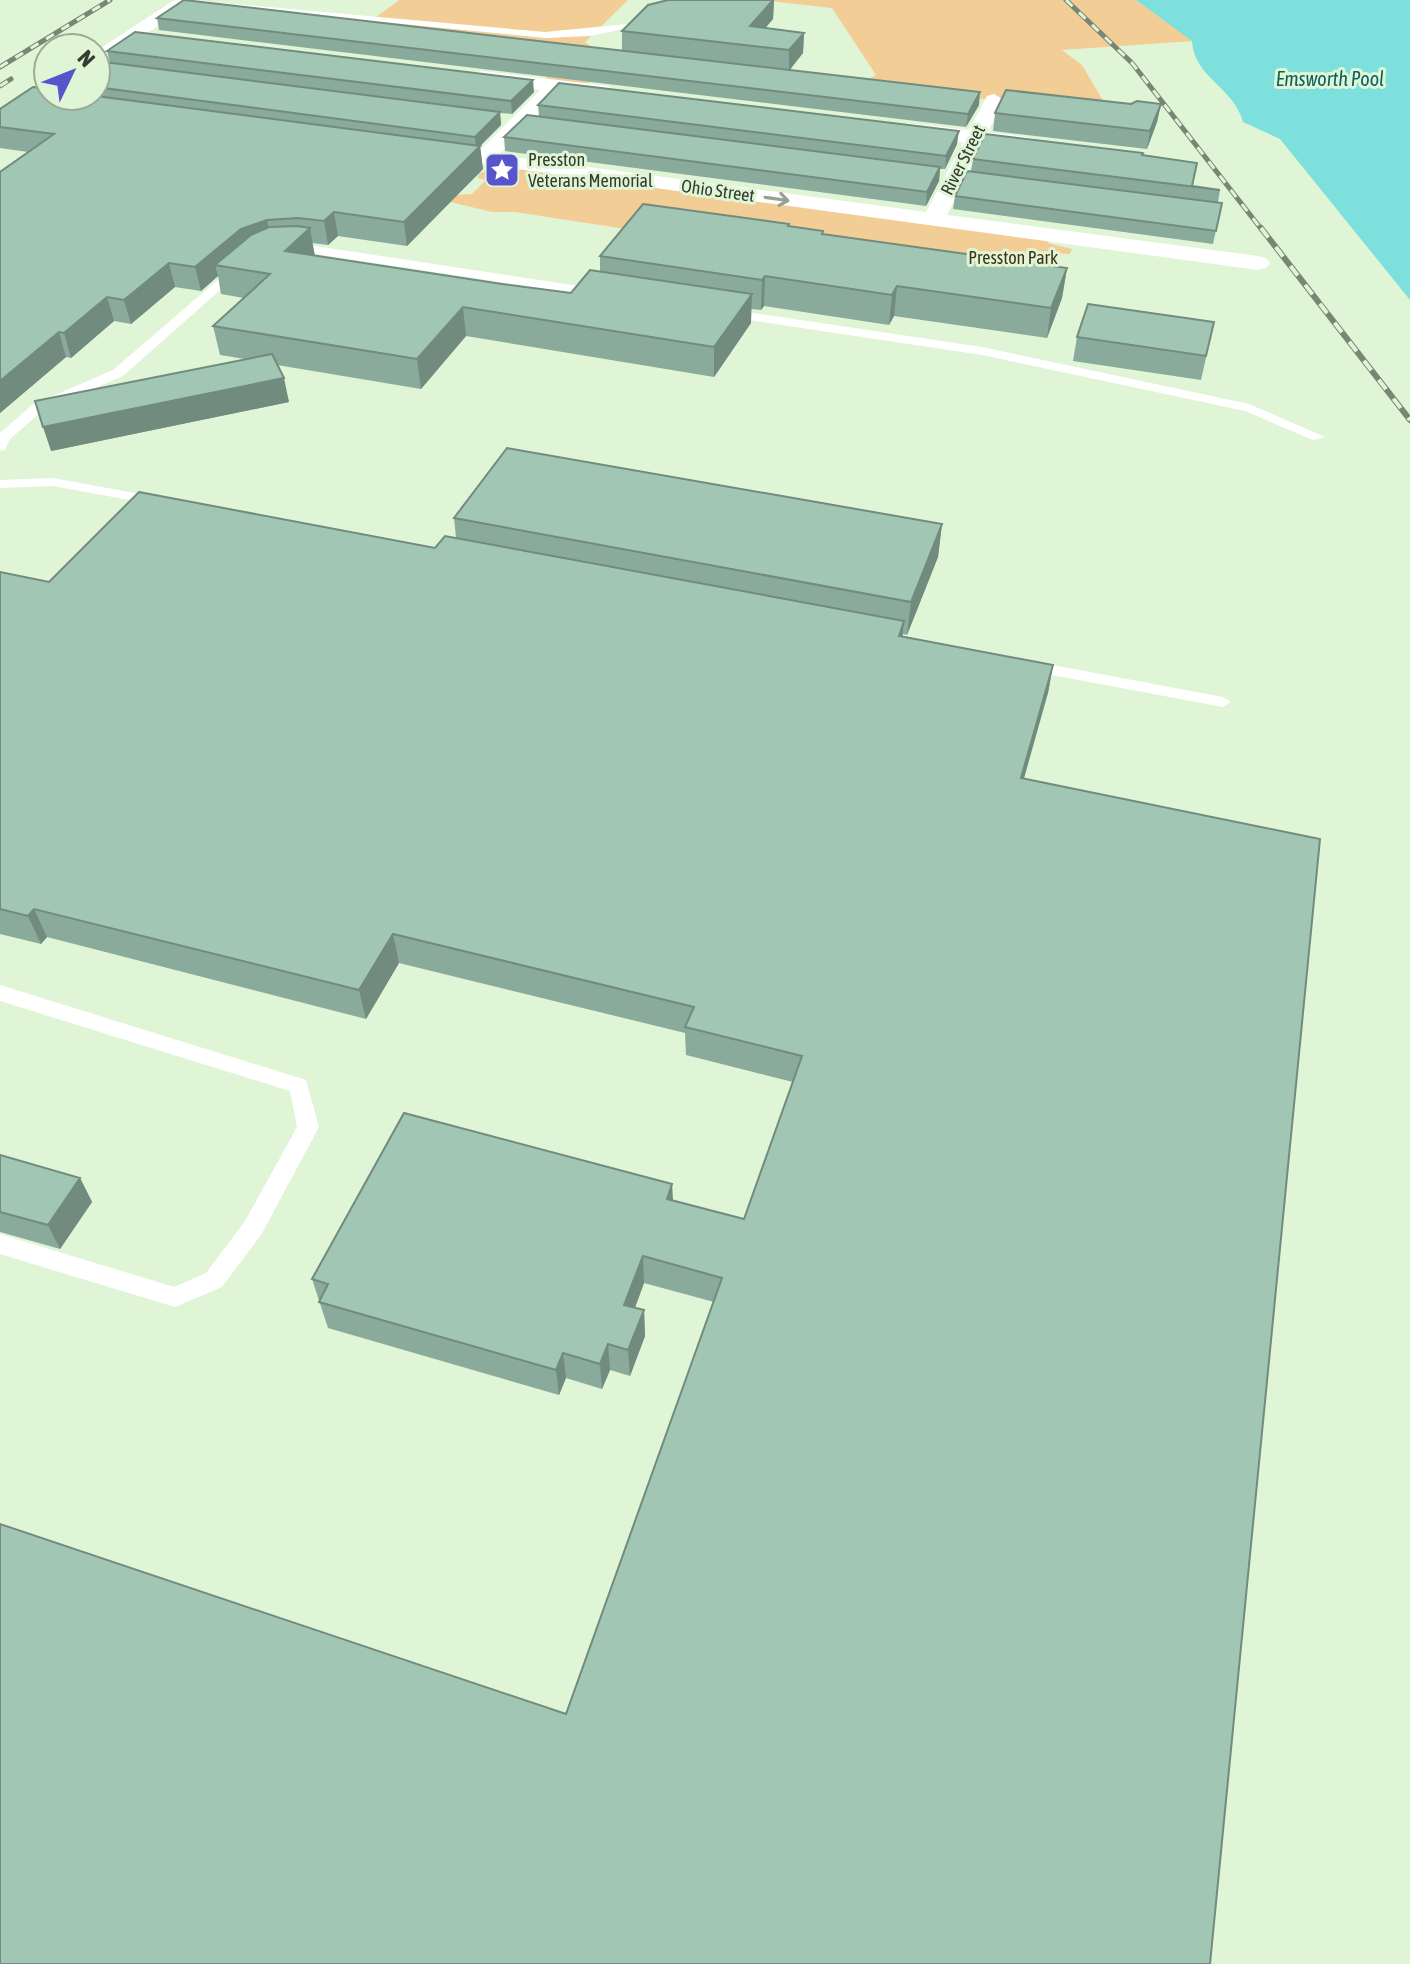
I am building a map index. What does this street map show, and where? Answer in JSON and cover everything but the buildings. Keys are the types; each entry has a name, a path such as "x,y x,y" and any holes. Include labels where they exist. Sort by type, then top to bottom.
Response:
{"street":[{"path":"112,56 134,35 179,5"},
{"path":"134,35 161,38"},
{"path":"461,74 631,95"},
{"path":"482,159 555,86"},
{"name":"River Street","path":"933,220 994,100"},
{"path":"881,126 1050,146"},
{"name":"Ohio Street","path":"405,149 1258,263"}],"lane":[{"path":"179,5 199,0 545,35 627,27"},
{"path":"179,5 547,47"},
{"path":"272,250 302,248 618,296"},
{"path":"0,447 4,437 37,408 118,373 251,258"},
{"path":"713,311 982,351 1249,408 1318,437"},
{"path":"0,484 53,482 184,506"},
{"path":"1009,662 1223,702"},
{"path":"0,993 299,1086 308,1127 253,1228 214,1280 175,1297 0,1244"}],"green space":[{"path":"399,0 628,0 585,42 593,48 598,77 587,84 570,86 551,84 546,77 551,70 364,26"},
{"path":"759,0 1136,0 1193,41 1062,50 1082,65 1106,106 994,100 878,87 865,81 876,75 832,8"},
{"name":"Presston Park","path":"522,165 582,178 1049,240 1048,243 1072,249 1070,254 1050,253 1041,257 1038,265 619,228 515,212 492,212 450,202 457,195 472,194 486,180 478,178 479,173"}],"water":[{"name":"Emsworth Pool","path":"1136,0 1410,0 1410,300 1280,139 1243,122 1232,100 1200,64 1192,41"}],"railway":[{"path":"0,67 110,0"},
{"path":"1066,0 1132,63 1262,230"},
{"path":"0,86 11,79"},
{"path":"1261,228 1410,420"}],"place":[{"name":"Presston Veterans Memorial","path":"502,170"}]}
